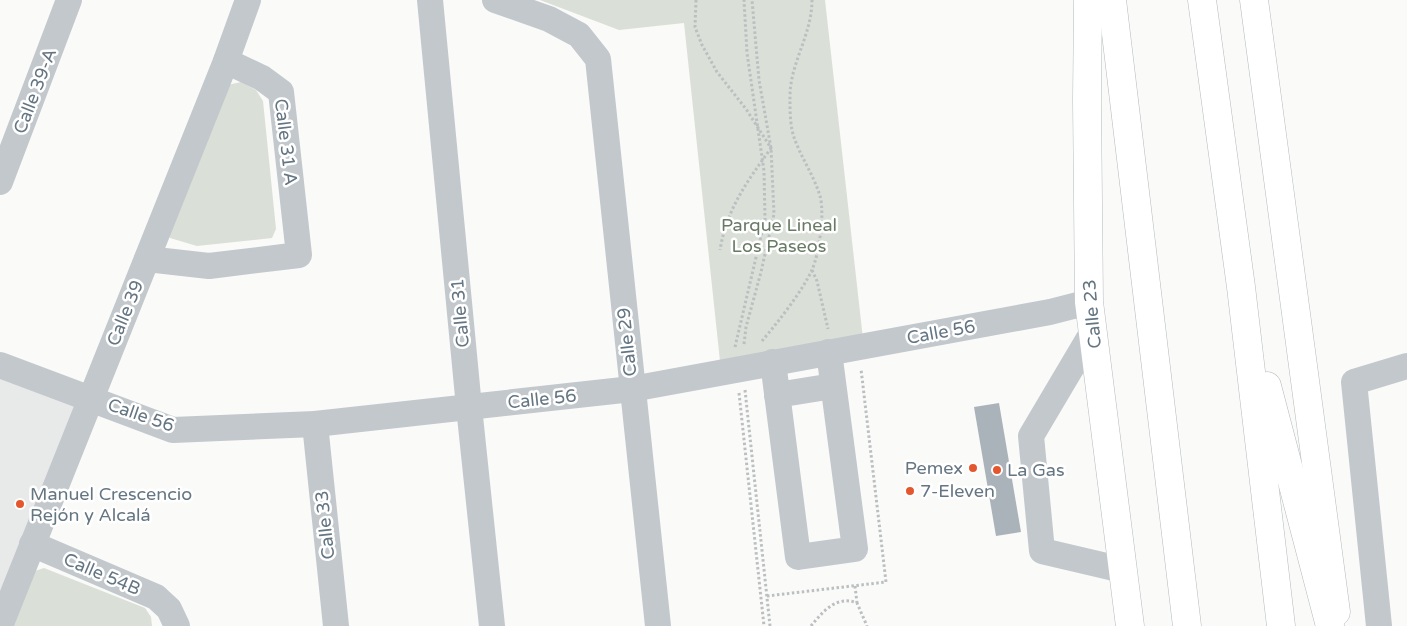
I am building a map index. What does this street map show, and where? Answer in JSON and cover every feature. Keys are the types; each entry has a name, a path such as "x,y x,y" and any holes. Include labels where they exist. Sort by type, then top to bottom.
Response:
{"main road":[{"name":"Calle 23","path":"1088,0 1088,302 1130,626"},
{"path":"1112,0 1187,626"},
{"path":"1202,0 1241,287 1281,626"},
{"path":"1254,0 1338,626"},
{"path":"1241,287 1330,626"}],"street":[{"name":"Calle 39-A","path":"0,182 69,0"},
{"name":"Calle 39","path":"0,626 226,60 248,0"},
{"name":"Calle 31","path":"430,0 492,626"},
{"name":"Calle 29","path":"495,0 549,19 579,35 598,58 658,626"},
{"name":"Calle 31 A","path":"147,259 209,266 299,255 282,92 262,78 226,60"},
{"name":"Calle 56","path":"0,365 173,430 315,424 632,389 741,368 764,355 829,343 1040,314 1088,302"},
{"path":"1092,333 1031,436 1042,551 1123,570"},
{"path":"764,355 777,395 798,557 855,549 829,343"},
{"path":"1379,626 1354,382 1407,366"},
{"path":"777,395 833,386"},
{"name":"Calle 33","path":"315,424 336,626"},
{"name":"Calle 54B","path":"32,544 156,597 173,617"}],"path":[{"path":"696,0 695,27 702,45 717,72 758,127 771,148"},
{"path":"744,0 747,53 762,160 765,218 733,354 741,368 770,626"},
{"path":"752,0 759,80 771,148 774,214 746,327 741,368 764,626"},
{"path":"764,355 778,322 812,269 821,229 822,209 820,197 795,140 792,128 790,97 792,74 805,41 812,15 812,0"},
{"path":"720,250 724,229 739,195 771,148"},
{"path":"812,269 823,304 829,343"},
{"path":"854,586 857,603 867,626"},
{"path":"812,626 834,604 842,600 857,603"}],"shaded area":[{"name":"Manuel Crescencio Rejón y Alcalá","path":"0,377 81,403 0,604"}],"green space":[{"name":"Parque Lineal Los Paseos","path":"540,0 825,0 863,339 720,361 684,23 619,30"},
{"path":"241,82 256,90 263,101 276,229 272,238 197,246 170,238 165,229 223,86"},
{"path":"44,568 145,608 151,617 152,626 13,626 35,571"}],"building":[{"name":"La Gas","path":"999,403 1021,532 996,536 974,407"}],"place":[{"name":"Pemex","path":"973,468"},
{"name":"La Gas","path":"997,470"},
{"name":"7-Eleven","path":"910,491"},
{"name":"Manuel Crescencio Rejón y Alcalá","path":"20,504"}]}
